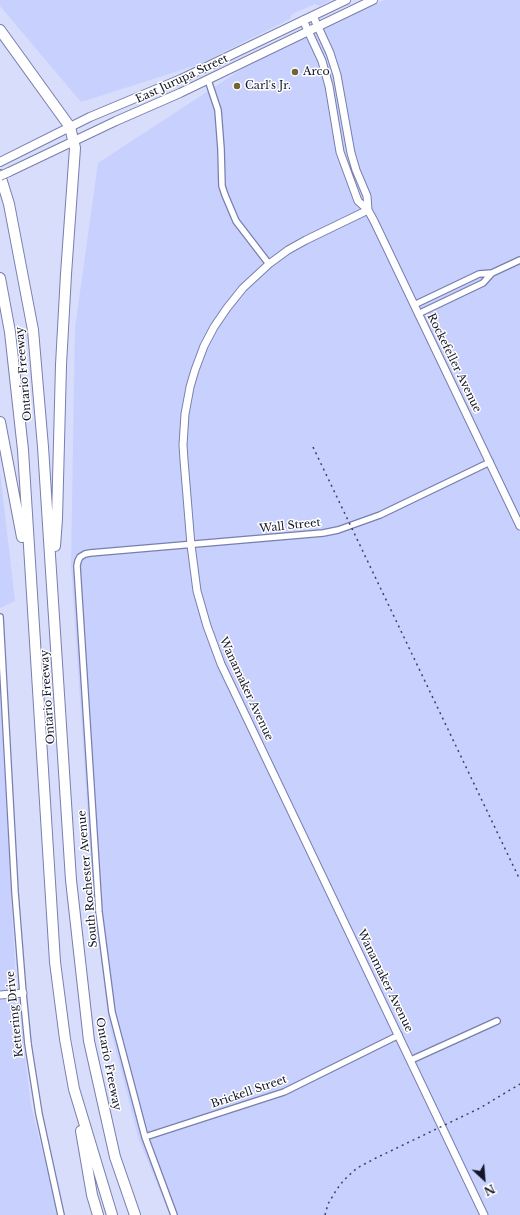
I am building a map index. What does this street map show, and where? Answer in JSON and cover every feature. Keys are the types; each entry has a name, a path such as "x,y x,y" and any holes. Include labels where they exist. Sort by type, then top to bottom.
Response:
{"highway":[{"path":"0,30 70,128 75,148 61,365 57,519 52,576"},
{"name":"Ontario Freeway","path":"0,175 9,204 33,330 52,576 71,880 89,1041 115,1157 135,1215"},
{"name":"Ontario Freeway","path":"0,278 10,332 23,450 55,962 65,1039 74,1089 112,1215"},
{"path":"0,422 30,576"},
{"path":"74,1089 92,1195 98,1215"}],"main road":[{"name":"East Jurupa Street","path":"0,162 90,117 181,79 346,0"},
{"name":"East Jurupa Street","path":"0,175 208,80 373,0"}],"street":[{"name":"Rockefeller Avenue","path":"312,16 330,53 337,75 351,153 356,170 367,196 368,210 520,526"},
{"name":"Rockefeller Avenue","path":"303,20 322,61 329,86 340,152 344,166 358,201 368,210"},
{"path":"208,80 218,110 222,186 236,221 269,264"},
{"name":"Wanamaker Avenue","path":"368,210 306,240 288,250 269,264 243,288 223,313 204,346 193,376 185,414 183,445 191,545 197,591 207,626 221,664 484,1215"},
{"path":"414,305 479,274 492,273 520,260"},
{"path":"418,314 483,283 492,273"},
{"name":"Wall Street","path":"80,557 90,553 323,533 338,530 380,515 490,462"},
{"name":"South Rochester Avenue","path":"80,557 77,566 99,912 112,1012 145,1137 174,1215"},
{"name":"Kettering Drive","path":"0,617 15,892 28,1044 39,1114 61,1215"},
{"path":"0,995 23,994"},
{"path":"411,1060 497,1021"},
{"name":"Brickell Street","path":"145,1137 284,1092 399,1035"}],"shaded area":[{"path":"0,0 331,0 320,6 315,4 292,14 290,19 200,64 81,102 0,6"},
{"path":"384,0 520,0 520,1215 170,1215 139,1140 109,1024 93,893 71,565 75,328 98,163 245,67"},
{"path":"0,472 15,601 0,608"},
{"path":"0,693 16,984 31,1105 58,1215 0,1215"}],"railway":[{"path":"313,447 520,880"},
{"path":"325,1215 328,1204 337,1189 357,1168 480,1108 520,1084"}],"place":[{"name":"Arco","path":"295,72"},
{"name":"Carl's Jr.","path":"237,86"}]}
